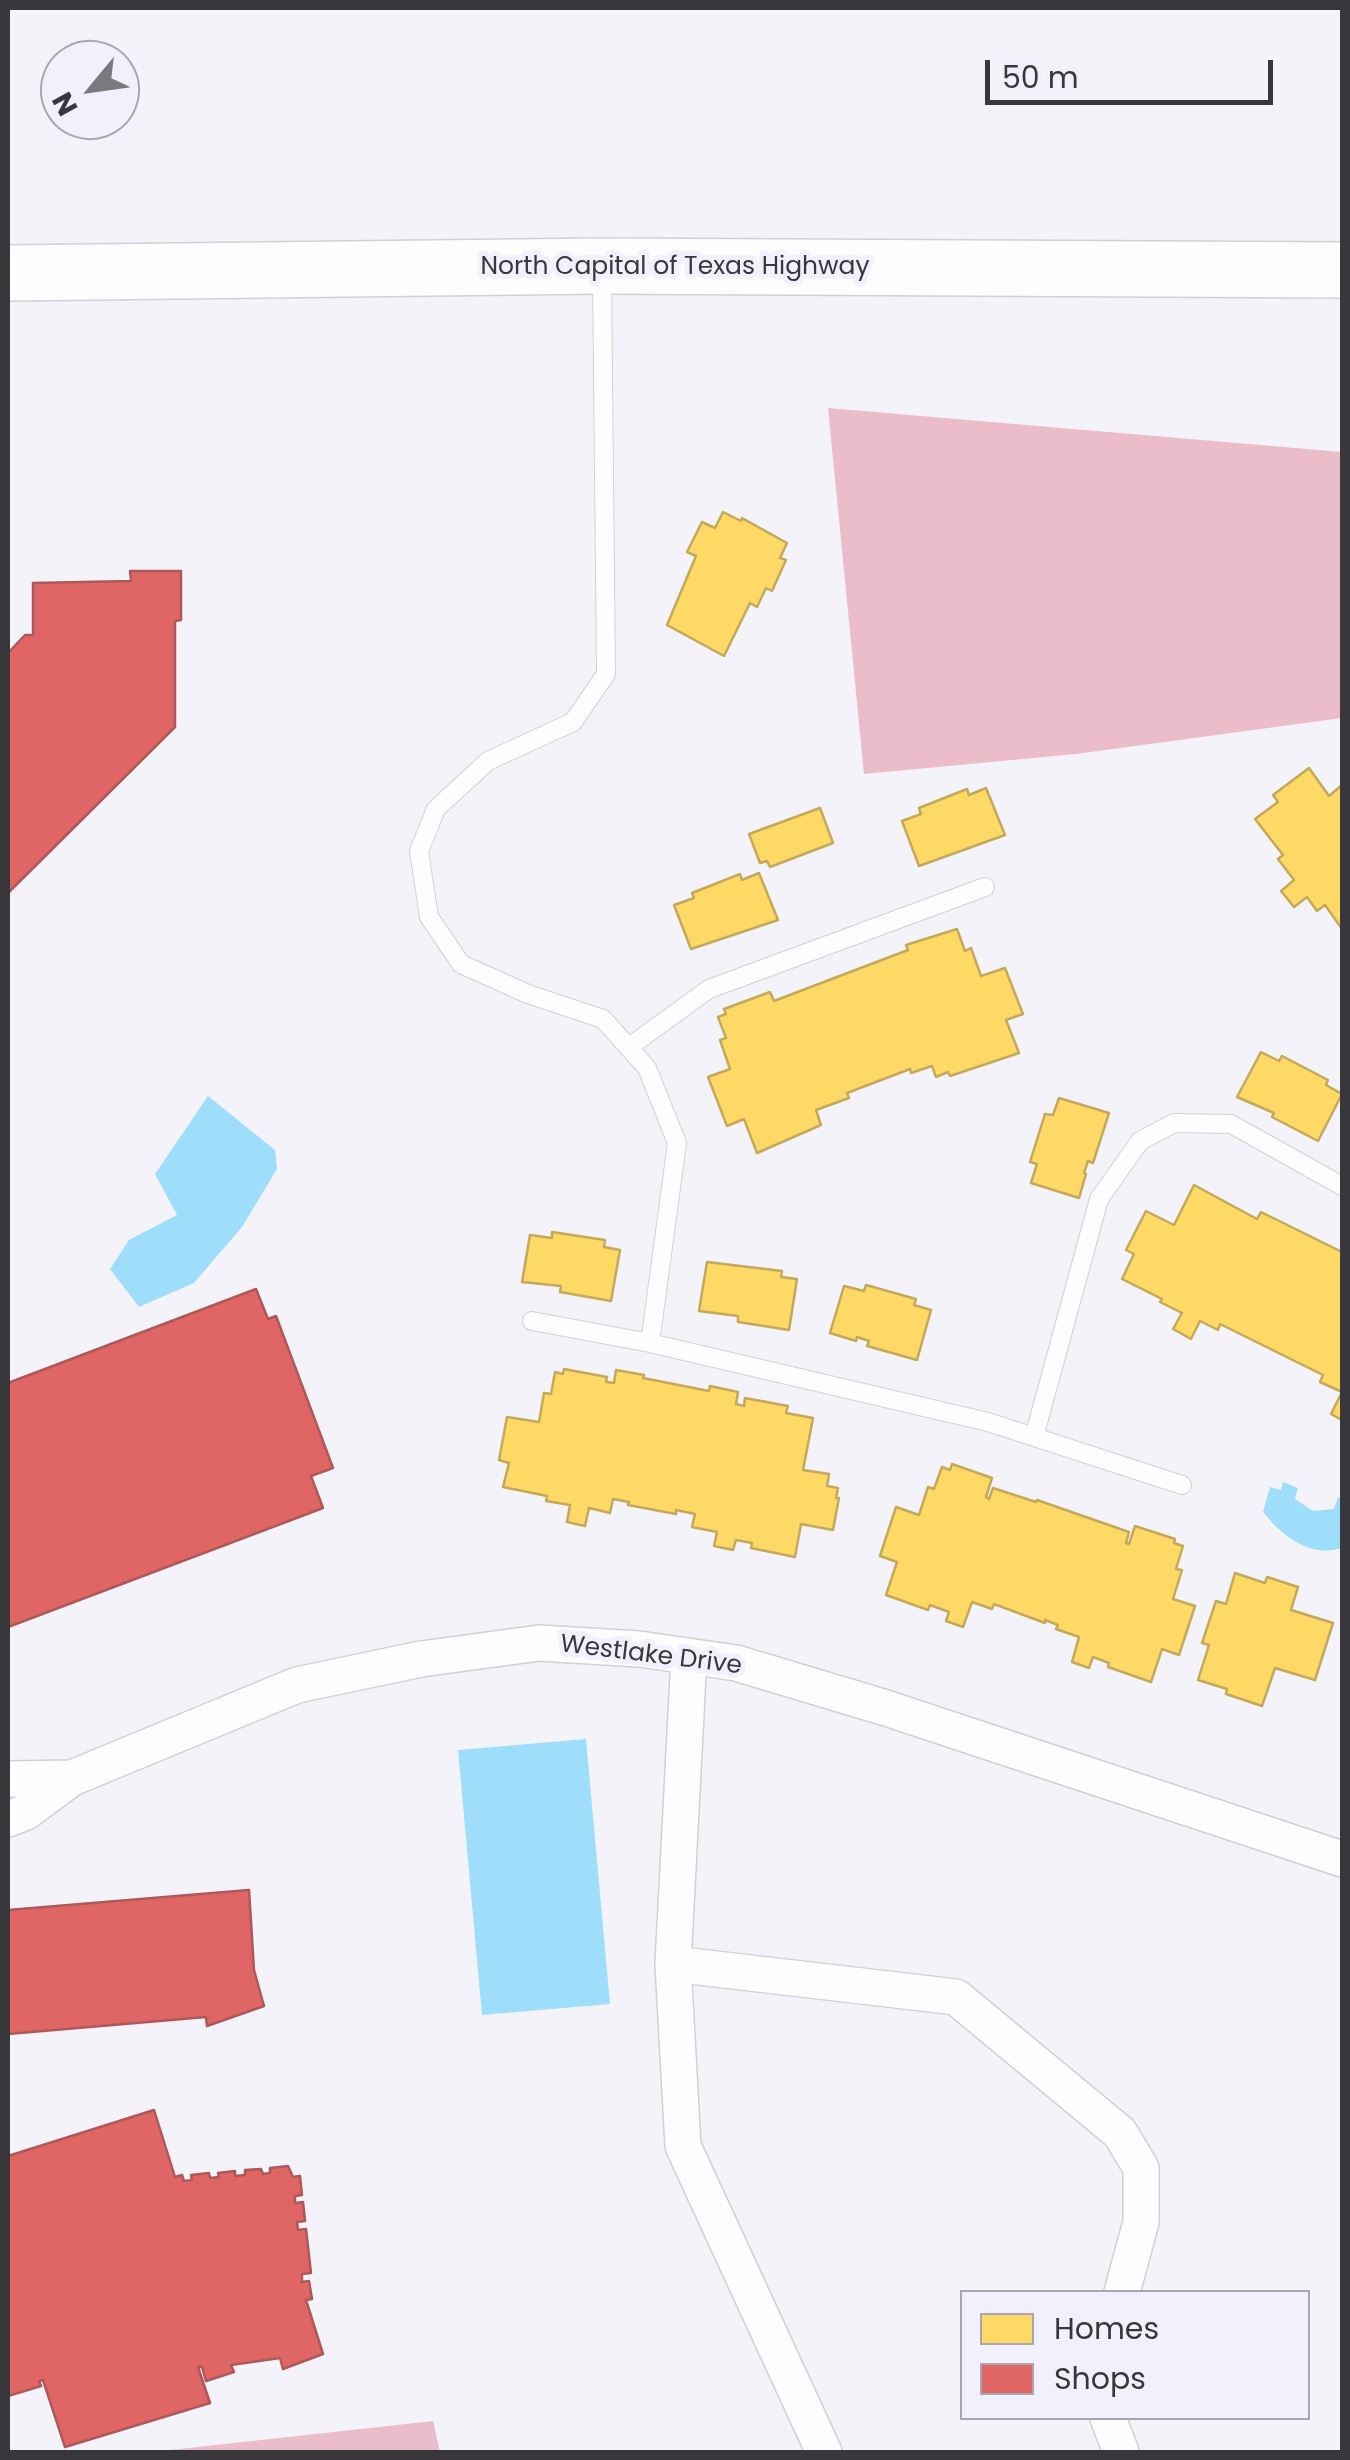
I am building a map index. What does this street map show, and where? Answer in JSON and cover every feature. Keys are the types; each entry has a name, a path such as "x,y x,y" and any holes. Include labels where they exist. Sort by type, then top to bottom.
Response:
{"highway":[{"name":"North Capital of Texas Highway","path":"8,273 602,266 1342,270"}],"street":[{"name":"Westlake Drive","path":"8,1819 26,1812 72,1778 297,1685 421,1659 539,1644 639,1649 736,1663 886,1708 1342,1858"},
{"path":"690,1656 673,1964 683,2146 824,2452"},
{"name":"Westlake Drive","path":"8,1779 72,1778"},
{"path":"673,1964 956,1997 1120,2133 1140,2168 1142,2222 1123,2290"},
{"path":"1109,2420 1121,2452"}],"lane":[{"path":"602,266 606,674 574,722 488,761 436,809 420,851 428,918 462,964 528,994 604,1019 648,1068 677,1143 650,1343"},
{"path":"629,1047 708,989 985,887"},
{"path":"1034,1437 1100,1199 1140,1141 1174,1123 1231,1124 1342,1186"},
{"path":"532,1321 650,1343 988,1422 1182,1485"}],"shaded area":[{"path":"828,408 1342,452 1342,718 1076,754 864,774"},
{"path":"433,2421 440,2452 152,2452"}],"water":[{"path":"208,1096 275,1150 277,1169 242,1227 194,1283 139,1307 110,1269 129,1240 177,1215 155,1174"},
{"path":"1283,1482 1298,1488 1295,1499 1313,1511 1334,1509 1338,1497 1342,1500 1342,1548 1308,1547 1288,1537 1271,1521 1263,1512 1270,1487 1281,1490"},
{"path":"586,1739 610,2004 482,2015 458,1750"}],"building: Homes":[{"path":"723,512 787,543 780,558 786,560 772,591 766,588 757,607 750,603 724,656 667,625 696,556 687,552 702,522 715,528"},
{"path":"1309,768 1329,796 1342,785 1342,929 1325,905 1317,911 1307,897 1294,907 1281,891 1294,880 1278,859 1283,855 1255,819 1278,802 1273,795"},
{"path":"986,788 1005,835 919,866 902,821 921,814 919,808 967,789 969,795"},
{"path":"820,808 833,843 770,867 767,861 760,863 749,834"},
{"path":"759,873 778,920 691,949 674,905 694,898 692,893 740,874 742,880"},
{"path":"957,929 965,951 971,948 981,976 1005,968 1023,1014 1006,1020 1019,1053 950,1076 948,1072 936,1077 932,1066 911,1073 910,1069 847,1093 849,1098 816,1110 821,1125 757,1153 744,1119 727,1126 708,1077 730,1069 720,1040 726,1038 718,1017 726,1014 724,1009 770,992 774,1001 908,950 906,945"},
{"path":"1261,1052 1279,1061 1282,1056 1328,1080 1326,1085 1342,1094 1318,1141 1272,1117 1274,1113 1237,1097"},
{"path":"1059,1098 1109,1113 1093,1163 1088,1161 1079,1198 1031,1183 1037,1164 1030,1162 1045,1114 1053,1115"},
{"path":"1194,1185 1257,1219 1261,1212 1342,1252 1342,1392 1320,1382 1323,1375 1220,1324 1218,1330 1200,1321 1191,1339 1173,1329 1182,1313 1122,1279 1134,1254 1126,1250 1146,1211 1174,1225"},
{"path":"552,1232 605,1240 604,1247 620,1250 611,1301 560,1292 561,1286 522,1282 530,1235 552,1238"},
{"path":"707,1262 782,1271 781,1277 797,1279 789,1330 738,1322 738,1316 699,1311"},
{"path":"866,1285 916,1299 914,1305 931,1310 917,1360 867,1346 869,1341 857,1337 856,1341 830,1333 844,1286 864,1291"},
{"path":"564,1369 607,1377 606,1382 614,1383 616,1370 709,1391 710,1386 738,1392 736,1404 744,1406 745,1398 788,1406 786,1413 813,1418 803,1470 829,1474 827,1486 838,1488 833,1530 801,1524 795,1557 751,1548 752,1543 736,1540 733,1550 714,1546 717,1532 692,1527 695,1514 676,1510 676,1514 613,1499 610,1513 589,1508 585,1526 567,1522 570,1505 503,1487 509,1463 499,1460 507,1417 539,1422 544,1393 551,1394 555,1372 563,1374"},
{"path":"1342,1392 1342,1420 1331,1414"},
{"path":"952,1464 992,1478 986,1497 989,1499 993,1488 1037,1500 1129,1532 1129,1544 1135,1526 1175,1539 1174,1543 1183,1546 1176,1569 1182,1570 1173,1599 1195,1606 1179,1655 1162,1649 1151,1682 1108,1667 1109,1663 1093,1657 1089,1668 1072,1662 1079,1637 1056,1629 1058,1625 1045,1620 994,1604 992,1609 972,1602 963,1627 946,1621 949,1612 930,1605 928,1610 886,1595 897,1562 880,1556 896,1507 919,1515 928,1487 934,1489 942,1467 950,1470"},
{"path":"1235,1573 1265,1583 1267,1577 1298,1587 1291,1610 1333,1623 1315,1680 1275,1668 1262,1706 1198,1680 1209,1645 1202,1643 1216,1601 1226,1604"}],"building: Shops":[{"path":"130,571 181,571 181,620 175,621 175,727 8,893 8,653 25,635 33,635 33,583 131,581"},
{"path":"256,1289 268,1319 276,1316 333,1468 311,1476 323,1508 8,1627 8,1383"},
{"path":"249,1890 254,1970 264,2006 207,2026 206,2017 8,2034 8,1910"},
{"path":"154,2110 175,2177 182,2175 184,2181 192,2180 191,2175 209,2173 210,2178 235,2171 235,2176 245,2175 245,2170 261,2169 263,2174 270,2173 270,2168 288,2166 293,2177 300,2176 302,2195 295,2196 295,2203 303,2202 305,2221 297,2222 298,2230 306,2229 311,2273 302,2274 302,2282 309,2281 312,2299 306,2300 323,2354 283,2369 280,2358 231,2365 234,2372 206,2381 202,2367 198,2367 210,2403 65,2447 43,2380 39,2381 41,2386 8,2396 8,2156"}]}
